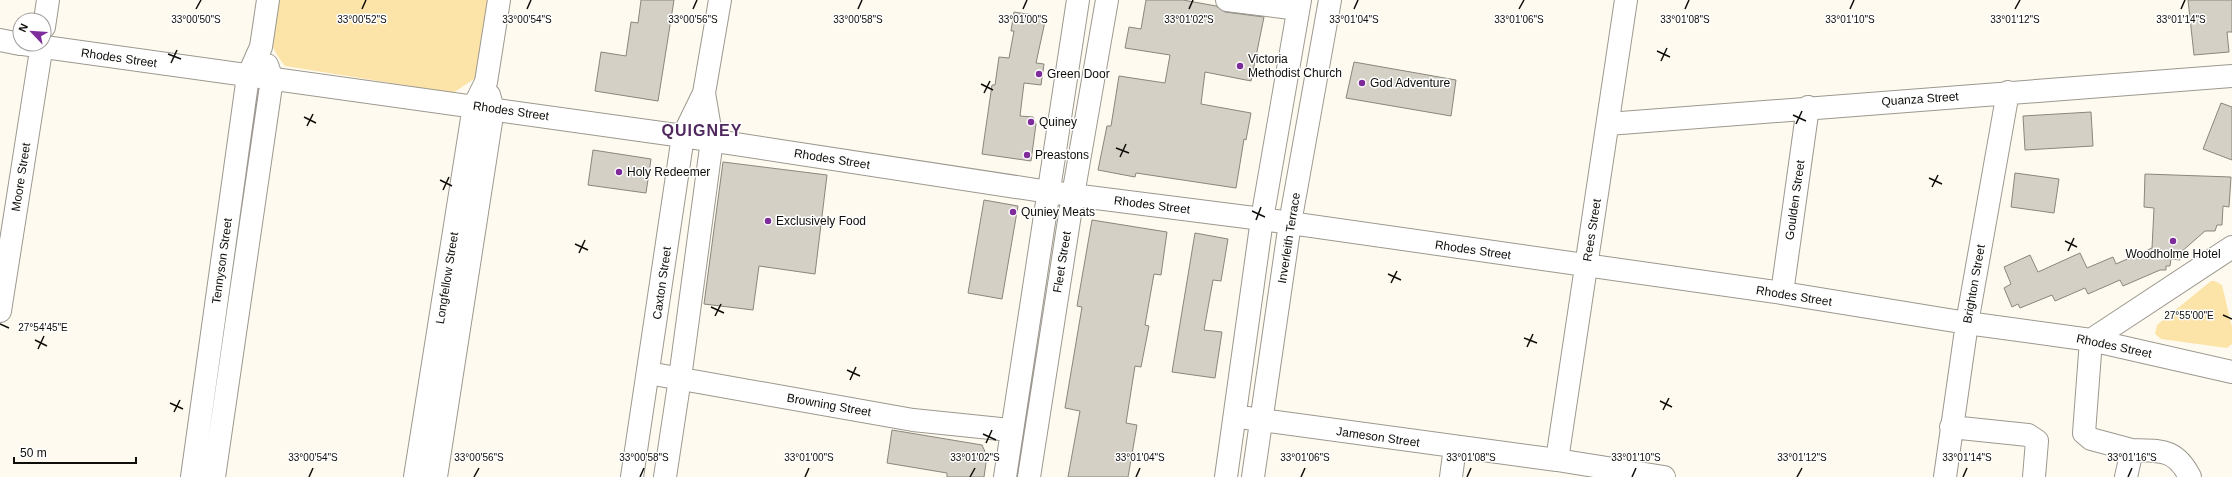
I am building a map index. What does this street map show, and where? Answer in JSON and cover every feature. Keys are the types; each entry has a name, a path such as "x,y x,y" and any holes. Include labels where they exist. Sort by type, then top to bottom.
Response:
{"street":[{"name":"Moore Street","path":"44,12 48,0"},
{"name":"Tennyson Street","path":"192,477 248,76 261,47 268,0"},
{"name":"Longfellow Street","path":"436,477 486,82 498,0"},
{"name":"Caxton Street","path":"632,477 684,136 704,93 720,0"},
{"name":"Fleet Street","path":"1005,477 1010,430 1049,192 1078,0"},
{"name":"Fleet Street","path":"1029,477 1072,195 1107,0"},
{"path":"1226,477 1262,219 1299,4 1227,0"},
{"name":"Inverleith Terrace","path":"1253,477 1290,223 1330,0"},
{"name":"Rees Street","path":"1557,460 1626,0"},
{"name":"Rhodes Street","path":"0,40 12,40"},
{"name":"Rhodes Street","path":"52,44 248,76 483,107 712,140 1049,192 1262,219 1586,267 1782,293 1967,323 2090,340 2232,372"},
{"name":"Tennyson Street","path":"214,477 272,79 261,47"},
{"name":"Moore Street","path":"0,311 33,52"},
{"name":"Quanza Street","path":"1608,124 1808,107 2232,76"},
{"name":"Brighton Street","path":"1945,477 1967,323 2008,92"},
{"name":"Caxton Street","path":"665,477 712,140 704,93"},
{"name":"Longfellow Street","path":"415,477 483,107"},
{"name":"Goulden Street","path":"1782,293 1808,107"},
{"path":"2190,477 2182,462 2169,454 2157,451 2132,450 2091,439 2084,433 2090,340 2231,252"},
{"name":"Browning Street","path":"648,373 913,420 1010,430"},
{"name":"Jameson Street","path":"1234,416 1455,448 1557,460 1657,476"},
{"path":"1951,427 2028,435 2034,437 2037,441 2034,477"},
{"path":"1451,477 1455,448"},
{"path":"2126,477 2132,450"}],"shaded area":[{"path":"276,0 492,0 483,73 453,93 285,66 274,49 271,35"},
{"path":"2211,281 2215,281 2222,285 2232,327 2232,344 2227,348 2161,339 2155,334 2157,325"}],"building":[{"path":"641,0 674,0 658,101 595,91 601,52 626,56 631,22 638,23"},
{"path":"1146,0 1183,0 1216,6 1225,12 1264,17 1251,81 1205,72 1201,104 1251,113 1246,140 1244,139 1236,188 1136,173 1135,177 1098,170 1107,126 1111,126 1119,76 1165,83 1170,55 1125,48 1129,27 1141,29"},
{"path":"2188,0 2232,0 2232,32 2227,32 2229,52 2194,55"},
{"path":"1014,12 1046,17 1036,63 1044,64 1041,85 1024,83 1020,116 1033,117 1036,124 1031,161 982,154 992,85 995,85 999,57 1009,58 1014,31 1011,31"},
{"path":"1354,62 1456,80 1451,116 1346,98"},
{"path":"2221,103 2232,107 2232,160 2203,149"},
{"path":"2091,112 2093,146 2025,150 2023,116"},
{"name":"Holy Redeemer","path":"593,150 651,159 646,193 588,185"},
{"name":"Exclusively Food","path":"723,162 827,175 815,274 759,266 753,310 704,304"},
{"path":"2015,173 2059,179 2054,213 2011,207"},
{"name":"Woodholme Hotel","path":"2145,174 2231,177 2229,207 2223,206 2222,225 2217,225 2215,231 2205,231 2180,253 2180,260 2171,259 2170,266 2166,266 2166,270 2160,270 2123,286 2120,280 2088,294 2085,288 2055,301 2052,295 2020,308 2018,304 2012,307 2004,288 2011,284 2004,267 2030,255 2038,272 2080,253 2087,268 2113,257 2116,264 2152,248 2154,208 2144,207"},
{"path":"984,200 1018,206 1002,299 968,293"},
{"path":"1092,220 1167,232 1161,275 1154,274 1145,325 1149,326 1141,367 1135,366 1126,423 1137,425 1128,477 1068,477 1080,411 1065,408 1082,307 1077,306"},
{"path":"1195,233 1228,239 1221,281 1213,280 1204,330 1222,332 1215,378 1172,372"},
{"path":"892,430 982,445 987,456 984,477 947,477 947,473 887,463"}],"place":[{"name":"Victoria Methodist Church","path":"1240,66"},
{"name":"Green Door","path":"1039,74"},
{"name":"God Adventure","path":"1362,83"},
{"name":"Quiney","path":"1031,122"},
{"name":"Preastons","path":"1027,155"},
{"name":"Holy Redeemer","path":"619,172"},
{"name":"Quniey Meats","path":"1013,212"},
{"name":"Exclusively Food","path":"768,221"},
{"name":"Woodholme Hotel","path":"2173,241"}],"district":[{"name":"QUIGNEY","path":"702,130"}]}
